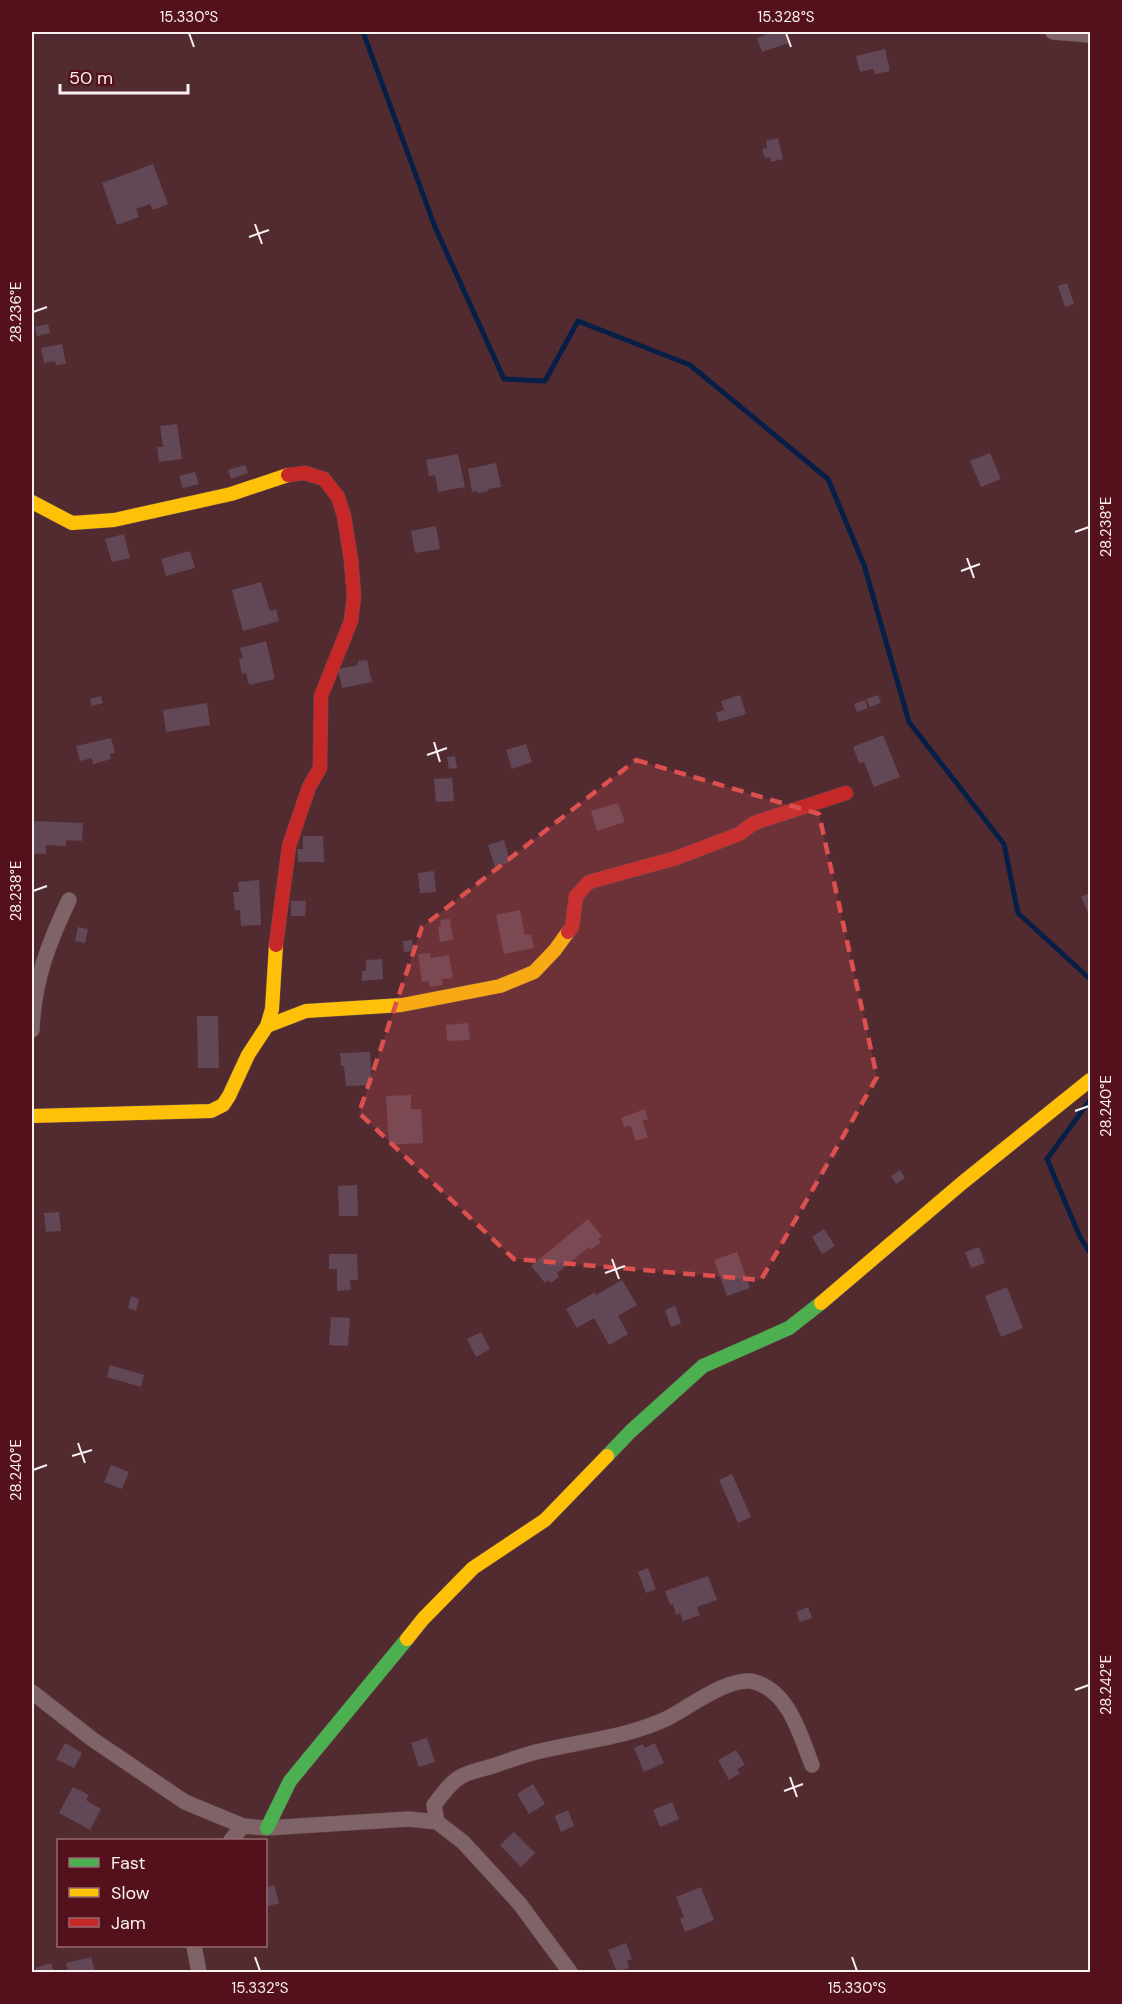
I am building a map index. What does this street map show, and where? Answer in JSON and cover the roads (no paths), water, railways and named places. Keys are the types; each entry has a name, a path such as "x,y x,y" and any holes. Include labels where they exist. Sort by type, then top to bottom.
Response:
{"street":[{"path":"1053,32 1090,35"},
{"path":"32,502 72,523 114,520 231,494 281,476 305,473 324,479 338,497 344,516 354,596 351,621 321,696 320,768 309,787 290,846 277,932 272,1009 267,1026 248,1055 223,1105 211,1111 32,1116"},
{"path":"267,1026 306,1011 402,1005 500,987 534,972 555,950 572,927 576,896 589,882 676,858 738,834 754,823 846,794"},
{"path":"32,1030 40,970 69,900"},
{"path":"267,1828 290,1780 423,1619 473,1568 545,1520 631,1431 703,1366 789,1328 807,1315 962,1183 1090,1080"},
{"path":"437,1822 434,1805 462,1776 536,1752 624,1734 667,1718 706,1696 743,1681 764,1687 781,1699 794,1720 812,1766"},
{"path":"32,1692 93,1739 185,1802 243,1826 267,1828 409,1819 437,1822 463,1842 519,1903 570,1972"},
{"path":"232,1839 243,1826"},
{"path":"194,1947 199,1972"}],"waterway":[{"path":"363,32 435,227 504,379 545,381 578,321 690,365 828,479 864,565 909,722 1004,844 1018,913 1090,979"},
{"path":"1090,1100 1047,1159 1080,1237 1090,1253"}]}
